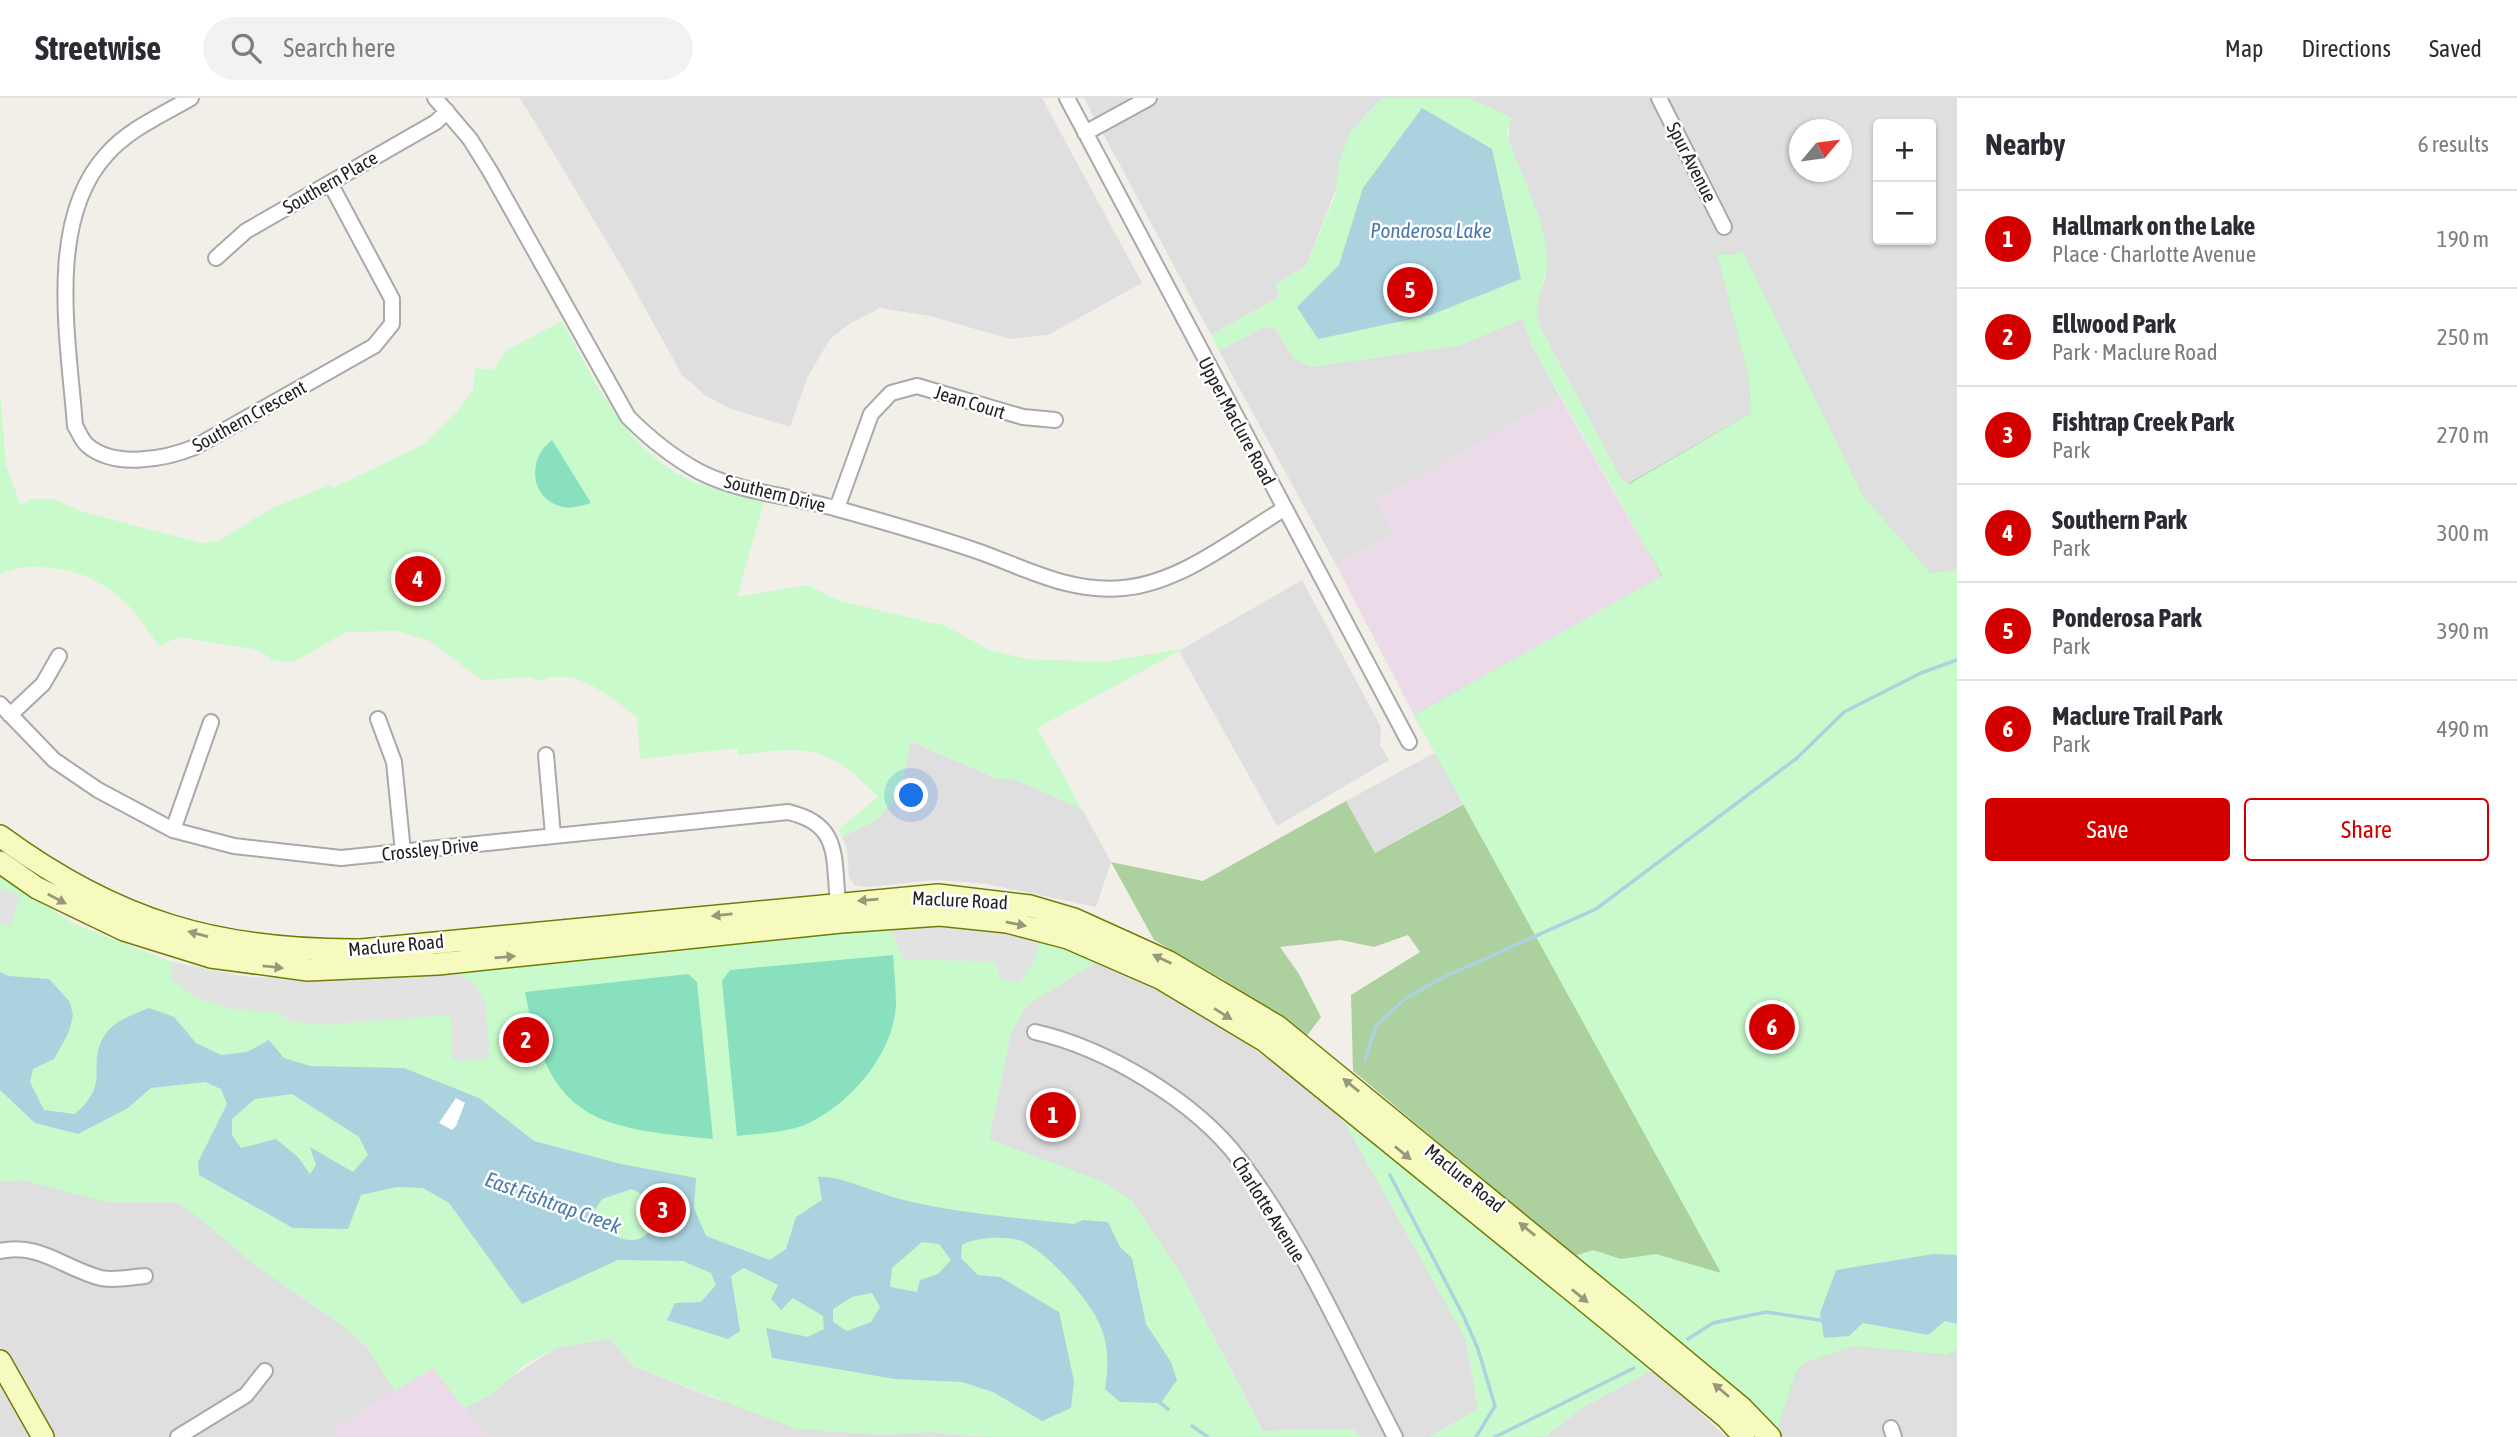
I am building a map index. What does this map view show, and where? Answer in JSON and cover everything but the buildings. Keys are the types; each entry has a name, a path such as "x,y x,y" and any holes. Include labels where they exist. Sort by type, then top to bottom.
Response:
{"main road":[{"name":"Maclure Road","path":"0,836 85,892 131,912 214,939 299,950 361,950 838,902 938,895 1030,906 1074,919 1219,989 1277,1026 1637,1320 1742,1408 1770,1437"},
{"name":"Maclure Road","path":"0,862 37,888 124,930 211,957 308,970 438,964 899,917 972,917 1027,926 1069,938 1160,978 1265,1041 1617,1326 1727,1418 1744,1437"},
{"path":"751,931 770,919 826,914 838,902"},
{"path":"0,1361 43,1437"}],"street":[{"name":"Southern Crescent","path":"191,98 127,135 108,152 92,172 75,209 65,286 75,426 87,445 110,457 157,458 176,454 195,447 374,346 392,324 392,299 330,183"},
{"name":"Southern Drive","path":"435,98 490,171 628,417 659,447 700,472 721,480 837,508 980,552 1053,582 1088,587 1123,588 1157,580 1196,562 1283,509"},
{"name":"Upper Maclure Road","path":"1067,98 1409,742"},
{"path":"1085,133 1149,98"},
{"name":"Spur Avenue","path":"1659,98 1724,227"},
{"name":"Southern Place","path":"216,258 246,231 436,122 447,111"},
{"name":"Jean Court","path":"837,508 871,414 891,393 917,386 1023,417 1055,420"},
{"path":"10,715 43,684 59,656"},
{"name":"Crossley Drive","path":"0,704 54,760 108,796 173,830 234,846 341,859 788,812 809,817 823,827 833,847 838,902"},
{"path":"377,719 394,762 403,852"},
{"path":"173,830 211,722"},
{"path":"546,755 553,835"},
{"name":"Charlotte Avenue","path":"1035,1032 1065,1039 1123,1067 1186,1107 1238,1158 1290,1237 1395,1437"},
{"path":"0,1251 39,1251 102,1278 145,1276"},
{"path":"178,1437 246,1395 265,1371"}],"shaded area":[{"path":"520,98 1042,98 1142,283 1048,335 1010,339 930,316 880,308 849,324 830,339 807,378 790,427 729,408 706,396 682,375 625,272"},
{"path":"1084,98 1383,98 1364,117 1306,266 1277,284 1279,297 1211,335"},
{"path":"1470,98 1957,98 1957,570 1931,573 1863,496 1743,251 1731,255 1717,254 1748,375 1751,413 1629,484 1622,481 1540,327 1534,308 1546,277 1537,218 1509,141 1509,123"},
{"path":"1523,318 1531,344 1560,397 1376,500 1394,533 1336,565 1219,351 1262,328 1275,328 1293,357 1311,367 1460,345"},
{"path":"1560,397 1662,577 1414,715 1336,565 1394,533 1375,500"},
{"path":"1302,580 1381,727 1380,745 1389,760 1277,826 1179,651"},
{"path":"910,741 998,779 1014,779 1082,809 1111,862 1096,907 987,884 937,880 866,887 854,885 849,877 847,849 842,837 876,820"},
{"path":"1436,752 1464,803 1375,853 1346,801"},
{"path":"0,888 20,896 10,926 0,923"},
{"path":"969,925 1040,939 1034,961 1020,983 999,978 996,962 903,959 890,927"},
{"path":"1098,961 1152,985 1209,1017 1296,1079 1344,1121 1466,1339 1478,1409 1430,1437 1361,1437 1352,1429 1263,1431 1180,1272 1131,1200 989,1139 1011,1033 1027,1004"},
{"path":"172,962 248,977 341,979 450,972 458,974 474,983 485,1002 490,1058 452,1060 451,1015 319,1025 289,1021 281,1013 232,1009 194,997 171,978"},
{"path":"21,1180 146,1201 176,1202 201,1219 256,1266 337,1321 367,1347 395,1391 335,1427 339,1437 50,1437 0,1347 0,1181"},
{"path":"610,1338 633,1366 710,1397 825,1431 879,1434 932,1432 984,1437 487,1437 464,1408 556,1348"},
{"path":"1854,1346 1947,1355 1957,1349 1957,1437 1783,1437 1777,1430 1796,1371 1804,1363"},
{"path":"433,1367 487,1437 339,1437 335,1427"},
{"path":"0,1368 41,1437 0,1437"},
{"path":"1654,1369 1726,1437 1545,1437 1583,1407"}],"green space":[{"path":"1383,98 1470,98 1512,118 1507,131 1509,141 1546,242 1547,265 1537,307 1540,327 1622,480 1629,484 1751,413 1748,375 1717,253 1731,255 1743,251 1863,496 1931,573 1957,570 1957,1349 1947,1355 1854,1346 1804,1363 1796,1371 1777,1430 1734,1388 1574,1256 1593,1250 1621,1259 1656,1254 1721,1273 1414,715 1662,576 1531,344 1523,319 1460,345 1311,367 1293,357 1275,328 1262,328 1219,351 1211,335 1279,297 1276,284 1306,266 1335,196 1339,162 1351,131"},
{"path":"1743,251 1863,496 1931,573 1957,570 1957,1349 1947,1355 1854,1346 1804,1363 1796,1371 1777,1430 1734,1388 1353,1071 1351,995 1420,952 1408,935 1374,947 1341,940 1280,947 1299,974 1321,1017 1306,1037 1224,980 1154,940 1111,862 1203,881 1346,801 1375,853 1464,804 1414,715 1662,577 1615,491 1751,413 1748,375 1717,253 1731,255"},
{"path":"562,321 616,415 651,455 672,471 697,483 764,502 737,597 808,585 840,601 946,626 987,649 1026,659 1103,662 1185,648 1037,728 1082,809 1014,779 998,779 911,741 900,794 876,820 842,837 839,829 878,797 844,767 815,753 782,750 738,755 738,748 640,759 637,717 604,693 579,680 553,677 540,681 530,677 482,680 430,641 398,631 346,632 294,662 268,660 270,657 253,649 179,637 158,646 127,604 102,584 87,577 39,567 20,568 0,574 0,393 6,465 21,506 30,499 55,499 83,512 202,543 219,541 270,509 330,485 333,488 424,444 456,413 473,390 475,368 493,370 507,350"},
{"path":"552,440 591,503 563,507 543,496 535,477 536,467 538,457"},
{"path":"0,876 74,924 172,962 248,977 365,979 890,927 1040,939 1098,961 1027,1005 1011,1033 989,1139 1106,1183 1131,1200 1180,1272 1263,1431 1352,1429 1361,1437 984,1437 932,1432 879,1434 796,1429 633,1366 610,1338 556,1348 524,1365 492,1395 464,1408 433,1368 395,1391 367,1347 337,1321 256,1266 201,1219 176,1202 106,1202 22,1180 0,1181"},
{"path":"893,955 896,1004 888,1040 856,1088 827,1113 802,1126 737,1136 722,981 730,970"},
{"path":"688,974 697,982 713,1139 637,1129 608,1121 583,1109 564,1092 548,1067 535,1035 525,992"},
{"path":"1344,1121 1654,1369 1583,1407 1545,1437 1430,1437 1478,1409 1466,1339"}],"water":[{"name":"Ponderosa Lake","path":"1422,108 1492,149 1521,279 1431,315 1318,339 1297,307 1339,265 1363,188"},
{"path":"0,972 9,976 49,979 70,1002 73,1016 68,1034 54,1059 33,1069 30,1082 44,1110 75,1114 93,1091 97,1054 107,1032 121,1021 149,1008 174,1017 196,1043 221,1055 247,1052 269,1040 284,1058 310,1066 404,1068 479,1098 534,1141 621,1164 696,1178 694,1208 706,1236 770,1260 786,1249 796,1217 822,1200 818,1177 847,1182 921,1204 964,1211 1074,1224 1083,1220 1108,1222 1120,1247 1132,1258 1146,1324 1171,1362 1177,1380 1161,1403 1120,1402 1105,1389 1107,1352 1097,1319 1089,1306 1046,1258 1024,1242 1010,1238 968,1242 962,1245 961,1258 978,1275 1000,1277 1059,1312 1074,1381 1071,1408 1042,1421 993,1392 962,1382 895,1379 772,1358 766,1328 808,1337 824,1329 823,1316 793,1298 781,1310 771,1299 778,1285 744,1268 731,1276 740,1331 728,1339 667,1320 675,1303 701,1302 716,1285 711,1273 683,1261 618,1260 522,1304 449,1203 423,1188 397,1187 361,1195 348,1229 293,1228 199,1175 198,1162 227,1104 221,1089 205,1082 151,1088 128,1108 78,1134 35,1123 0,1090","holes":["292,1094 359,1137 368,1155 353,1172 310,1147 316,1165 310,1174 298,1157 276,1139 241,1148 232,1135 232,1119 255,1099","632,1189 650,1199 653,1215 651,1227 645,1236 636,1240 625,1239 602,1227 592,1214 602,1199","922,1242 939,1244 951,1260 938,1274 920,1280 917,1292 890,1287 892,1268","872,1293 880,1307 871,1322 847,1331 833,1322 833,1309 852,1297"]},
{"path":"1933,1254 1957,1255 1957,1324 1945,1321 1928,1335 1863,1323 1849,1336 1824,1338 1820,1313 1836,1270"}],"pier":[{"path":"456,1098 465,1103 452,1130 439,1123"}],"waterway":[{"path":"1365,1060 1376,1026 1406,998 1444,977 1596,909 1797,758 1844,712 1921,673 1957,660"},
{"path":"1390,1175 1478,1349 1495,1406 1476,1437"},
{"name":"East Fishtrap Creek","path":"1688,1339 1713,1323 1766,1312 1826,1321"},
{"name":"East Fishtrap Creek","path":"1495,1437 1634,1368"},
{"name":"East Fishtrap Creek","path":"1159,1402 1168,1409"},
{"name":"East Fishtrap Creek","path":"1192,1426 1208,1437"}],"place":[{"name":"Ponderosa Park","path":"1410,290"},
{"name":"Southern Park","path":"418,579"},
{"name":"Maclure Trail Park","path":"1772,1027"},
{"name":"Ellwood Park","path":"526,1040"},
{"name":"Hallmark on the Lake","path":"1053,1115"},
{"name":"Fishtrap Creek Park","path":"663,1210"}]}
